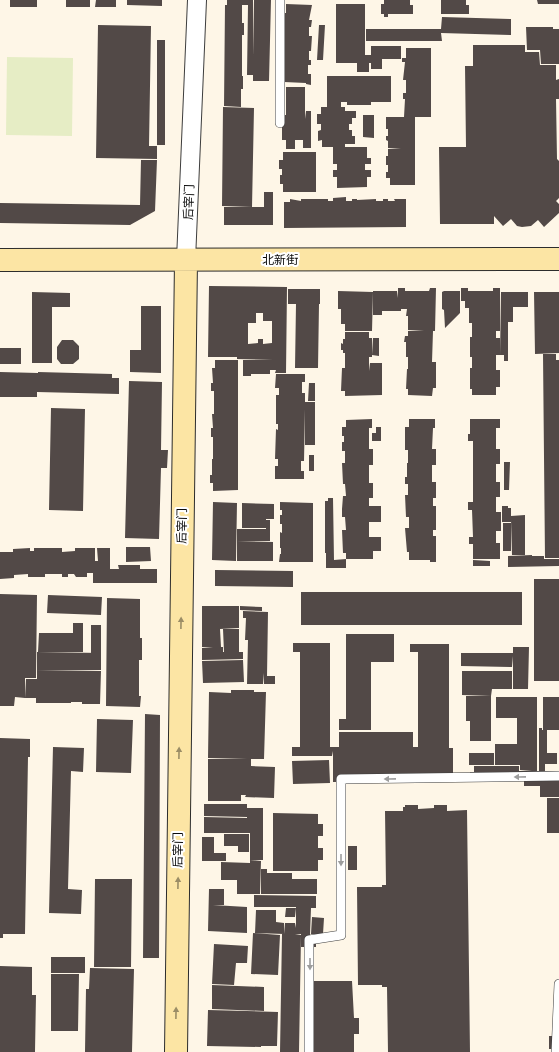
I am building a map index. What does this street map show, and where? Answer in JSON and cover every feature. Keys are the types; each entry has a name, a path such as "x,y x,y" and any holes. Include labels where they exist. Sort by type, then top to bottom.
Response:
{"street":[{"name":"后宰门","path":"176,1052 186,260 197,0"},
{"name":"北新街","path":"0,260 559,259"}],"lane":[{"path":"280,0 280,123"},
{"path":"309,1052 310,940 341,935 341,779 559,776"},
{"path":"556,1052 559,984"}],"green space":[{"path":"7,57 73,58 72,136 6,135"}],"building":[{"path":"10,0 37,0 37,7 10,7"},
{"path":"66,0 90,0 90,7 66,7"},
{"path":"96,0 116,0 116,7 95,7"},
{"path":"127,0 162,0 162,6 127,5"},
{"path":"227,0 253,0 253,56 254,0 271,0 269,81 253,81 253,75 247,75 248,5 242,5 244,35 242,35 243,89 241,89 241,107 224,106 225,5 227,5"},
{"path":"384,0 410,0 410,5 413,5 413,14 388,14 388,17 384,17 384,14 381,14 381,4 384,4"},
{"path":"441,0 466,0 466,5 469,5 469,14 441,14"},
{"path":"537,0 559,0 559,4 538,4"},
{"path":"286,4 312,5 309,20 312,20 311,27 309,27 309,36 312,36 311,51 309,51 309,60 311,60 311,65 308,65 308,74 311,74 311,85 306,83 284,82 285,36 281,36 281,13 286,13"},
{"path":"336,4 365,4 365,55 336,55"},
{"path":"442,17 511,19 511,35 441,33 442,41 366,41 366,29 441,29"},
{"path":"98,25 151,26 149,146 157,146 157,159 96,158"},
{"path":"319,25 325,25 323,60 317,60"},
{"path":"526,27 553,27 553,29 559,29 559,64 541,64 540,50 527,50"},
{"path":"157,40 165,40 165,145 157,145"},
{"path":"473,45 525,45 525,52 539,52 540,65 556,65 556,80 559,79 559,99 556,99 559,198 556,201 559,204 559,213 544,227 538,220 531,226 517,226 511,219 503,226 494,216 494,224 440,224 439,147 466,147 465,66 473,66"},
{"path":"371,46 401,46 401,59 382,59 382,69 371,69 371,63 369,63 369,72 357,72 357,63 336,63 336,55 371,55"},
{"path":"406,48 431,48 431,117 415,117 415,185 390,185 390,178 386,178 386,172 388,172 386,156 388,156 388,149 401,148 388,148 388,141 386,140 386,136 388,136 388,129 386,129 386,117 404,117 405,99 403,99 403,93 406,93 406,80 403,80 405,62 402,62 402,58 406,58"},
{"path":"327,76 391,76 391,102 371,102 371,105 347,105 347,102 341,102 341,107 345,107 345,111 356,111 356,118 352,118 352,124 349,124 349,130 352,130 352,136 355,136 355,144 345,144 345,147 367,147 367,158 371,158 371,164 365,164 365,170 371,170 371,177 367,177 367,187 337,188 337,177 333,177 333,170 337,170 337,164 333,164 333,147 322,147 322,140 318,141 318,131 321,130 321,124 317,124 317,114 321,114 321,107 327,107"},
{"path":"286,87 305,87 305,119 306,111 311,111 311,148 303,148 303,140 295,140 295,149 286,149 286,140 282,140 282,115 286,115"},
{"path":"223,107 254,108 252,207 222,206"},
{"path":"363,115 374,115 374,138 363,137"},
{"path":"283,152 316,152 316,192 283,192 283,184 280,184 282,169 279,169 279,160 283,160"},
{"path":"141,160 157,160 155,211 130,225 0,223 0,203 140,205"},
{"path":"264,192 273,192 273,225 224,225 224,207 264,207"},
{"path":"346,197 346,201 352,201 352,199 376,199 376,201 383,201 383,199 388,199 388,201 395,201 394,199 406,199 406,227 284,228 284,202 290,202 290,199 301,201 301,199 328,199 328,201 333,201 333,198"},
{"path":"209,286 287,287 286,373 275,373 276,370 270,370 270,374 251,374 251,376 243,376 243,360 273,360 237,359 237,357 208,357","holes":["256,313 263,313 263,321 272,321 272,343 263,344 263,339 258,339 258,343 248,344 248,323 256,323"]},
{"path":"398,288 405,288 405,291 429,291 430,288 436,288 435,331 433,331 432,362 436,362 436,388 433,388 432,396 408,395 408,389 406,389 408,357 406,357 406,342 404,342 405,336 408,336 408,331 424,331 408,330 408,316 406,316 407,309 401,309 401,311 382,311 382,315 373,315 373,291 397,291 398,298"},
{"path":"461,288 468,288 468,291 493,291 493,288 500,288 500,331 496,331 496,338 500,338 500,355 496,355 496,370 500,370 500,387 496,387 496,395 472,395 472,389 470,389 470,368 472,368 472,357 470,357 470,337 472,337 472,323 469,323 469,308 465,308 465,301 461,301"},
{"path":"288,289 320,289 318,368 295,368 296,304 288,304"},
{"path":"338,291 373,292 372,331 345,331 345,324 341,324 341,309 338,309"},
{"path":"460,291 460,313 445,328 444,310 442,309 442,292"},
{"path":"32,292 70,293 70,307 52,307 52,363 32,363"},
{"path":"501,292 528,292 528,307 513,307 513,322 508,322 508,361 504,361 504,355 500,355"},
{"path":"534,292 559,292 559,353 535,354"},
{"path":"141,306 161,306 161,373 130,372 130,350 141,350"},
{"path":"345,332 369,332 369,338 372,338 372,357 369,357 369,371 370,363 382,363 382,395 345,396 345,391 341,391 342,368 345,368 345,353 341,350 341,343 343,344 343,339 345,339"},
{"path":"373,338 379,338 379,356 372,355"},
{"path":"62,340 73,340 79,346 79,359 73,364 61,364 57,359 57,347"},
{"path":"0,348 21,348 21,364 0,364"},
{"path":"543,354 556,354 556,360 559,360 559,558 545,558"},
{"path":"215,360 238,360 238,490 213,491 213,483 210,483 213,459 213,437 211,437 211,428 213,428 212,414 214,414 214,391 211,391 211,383 213,383 212,368 215,368"},
{"path":"0,372 112,374 112,378 119,378 119,394 37,392 37,397 0,397"},
{"path":"276,374 305,374 305,382 302,382 302,393 305,393 305,402 315,402 315,445 305,445 305,409 304,461 301,461 301,471 304,471 304,479 275,479 275,466 278,466 278,459 275,459 276,429 278,430 278,424 276,424 276,395 279,395 279,388 275,388"},
{"path":"129,381 162,382 161,450 168,450 167,468 161,468 159,539 125,538"},
{"path":"309,383 315,383 315,401 308,401"},
{"path":"51,408 85,409 83,511 49,510"},
{"path":"372,419 372,428 369,428 369,449 373,449 373,465 369,465 369,483 373,483 373,498 369,498 369,506 381,506 381,522 369,522 369,537 381,537 381,551 373,551 373,559 346,559 346,553 343,553 342,530 346,530 345,517 342,517 343,496 346,496 345,484 343,484 342,463 345,463 345,451 342,451 344,436 342,436 342,427 346,427 346,420"},
{"path":"409,419 435,419 432,449 436,449 436,465 432,465 432,482 436,482 436,498 433,498 433,506 436,506 436,530 433,530 433,536 436,536 436,562 430,562 430,560 409,560 409,552 407,552 405,528 409,528 409,517 406,517 405,495 408,495 408,484 405,484 405,477 407,477 408,450 405,450 405,427 409,427"},
{"path":"470,419 500,419 500,428 496,428 496,449 500,449 500,464 496,464 496,482 500,482 500,497 496,497 496,512 501,512 501,531 496,531 496,543 500,543 500,559 473,559 473,544 469,544 469,537 473,537 472,510 468,510 468,502 473,502 473,441 468,441 468,434 470,434"},
{"path":"376,427 381,427 381,441 372,441 372,433 376,433"},
{"path":"309,455 314,455 314,471 309,471"},
{"path":"504,462 510,462 509,490 504,490"},
{"path":"328,498 333,498 334,560 346,559 346,568 326,568 325,501 328,501"},
{"path":"213,502 237,503 236,561 212,560"},
{"path":"280,502 313,503 313,562 279,562 281,554 280,532 282,533 280,515 282,515 282,510 280,510"},
{"path":"242,503 274,504 274,519 266,519 266,528 242,528"},
{"path":"502,506 508,506 508,508 511,508 511,516 525,515 525,555 512,555 511,520 511,522 502,522"},
{"path":"266,520 270,520 270,541 237,541 237,529 266,529"},
{"path":"503,523 511,523 511,551 503,551"},
{"path":"237,541 273,542 273,561 237,561"},
{"path":"126,547 150,547 151,561 126,562"},
{"path":"30,548 30,551 34,551 34,548 62,548 62,552 75,551 75,548 95,548 95,561 98,561 97,548 110,548 110,569 119,569 118,565 140,565 140,569 157,569 157,583 93,583 93,573 87,573 87,577 76,577 74,574 68,574 68,577 62,577 62,574 45,574 45,577 28,577 28,574 14,575 14,578 0,579 0,552 13,552 13,549"},
{"path":"508,556 544,556 544,559 559,559 559,566 508,567"},
{"path":"473,560 490,561 490,566 473,566"},
{"path":"215,570 293,571 293,587 215,586"},
{"path":"534,579 559,579 559,681 534,681"},
{"path":"301,592 522,592 522,625 301,625"},
{"path":"0,594 37,595 36,678 25,678 25,698 15,697 14,706 0,706"},
{"path":"48,595 102,597 101,615 47,613"},
{"path":"107,598 140,599 140,638 142,638 142,660 139,660 139,696 141,696 140,707 106,706"},
{"path":"202,606 239,606 239,628 220,629 221,647 223,647 224,652 223,629 239,629 239,652 243,652 243,659 202,660 202,648 213,647 202,647"},
{"path":"240,606 262,607 262,611 240,610"},
{"path":"243,611 268,612 267,676 275,676 275,684 264,684 264,673 263,684 247,684 248,640 245,640 246,618 243,618"},
{"path":"73,623 83,623 83,652 38,652 39,633 73,633"},
{"path":"91,625 101,625 101,653 91,653"},
{"path":"346,634 394,634 394,662 371,662 371,730 339,730 339,719 346,719"},
{"path":"293,643 330,643 330,747 339,747 339,732 413,732 413,747 418,747 418,652 410,652 410,644 449,644 449,748 453,748 453,781 333,782 333,751 332,756 292,756 292,747 300,747 300,652 293,652"},
{"path":"513,647 529,647 528,689 513,689 513,656 512,667 461,666 461,653 513,653"},
{"path":"37,652 101,653 101,670 37,670"},
{"path":"243,660 244,682 203,683 202,661"},
{"path":"37,670 101,671 100,704 82,704 82,702 36,703 36,698 25,698 26,679 37,679"},
{"path":"462,671 512,671 512,689 492,689 491,696 462,695"},
{"path":"231,690 254,690 254,692 266,692 264,759 251,759 251,766 275,767 274,798 245,797 246,795 241,795 241,801 208,801 208,759 247,759 208,758 209,692 231,693"},
{"path":"466,696 491,696 491,741 470,741 470,721 466,721"},
{"path":"496,697 537,697 537,771 539,771 539,728 542,728 542,730 547,730 547,753 557,753 557,764 545,764 545,771 559,771 559,797 540,797 540,786 524,786 524,780 470,780 470,772 474,772 474,766 519,766 519,771 532,771 520,770 520,765 495,765 495,744 517,744 517,718 496,718"},
{"path":"543,697 559,697 559,730 543,730"},
{"path":"145,714 160,715 159,958 143,958"},
{"path":"97,719 133,720 131,773 96,772"},
{"path":"0,738 30,739 30,757 28,757 25,934 3,934 3,938 0,938"},
{"path":"53,747 84,748 83,772 71,771 68,889 82,890 81,914 49,913"},
{"path":"469,753 494,753 494,765 469,765"},
{"path":"329,760 330,783 293,784 292,761"},
{"path":"547,798 559,798 559,833 547,833"},
{"path":"204,804 247,804 247,817 204,816"},
{"path":"405,805 418,805 418,809 434,808 434,805 447,805 447,811 467,810 470,1052 388,1052 387,987 382,987 382,985 358,985 357,887 382,887 382,885 386,885 385,811 403,811 403,807 405,807"},
{"path":"247,808 263,808 263,860 250,860 250,833 204,833 204,817 247,818"},
{"path":"273,813 318,814 318,824 323,824 323,836 318,836 318,848 323,848 323,860 318,860 318,871 273,871"},
{"path":"224,834 249,834 249,852 238,852 238,846 224,846"},
{"path":"202,837 214,837 214,853 226,853 226,861 202,861"},
{"path":"348,846 357,846 357,870 348,870"},
{"path":"250,860 261,861 260,894 237,894 237,880 221,880 221,862 250,863"},
{"path":"261,869 267,869 267,873 292,873 292,879 317,879 317,894 261,894"},
{"path":"95,879 132,879 131,967 94,967"},
{"path":"209,889 224,889 224,905 213,905 247,907 247,933 208,931"},
{"path":"254,895 316,896 316,908 311,908 310,935 316,935 316,947 301,947 301,935 299,1052 280,1052 282,934 284,934 285,923 295,923 296,928 296,907 254,907"},
{"path":"286,908 296,908 295,917 285,917"},
{"path":"256,910 276,910 276,922 284,923 284,934 255,933"},
{"path":"312,917 324,918 323,934 311,934"},
{"path":"253,933 280,935 278,975 251,974"},
{"path":"214,944 248,946 247,963 236,963 234,985 212,984"},
{"path":"51,957 85,957 85,973 51,973"},
{"path":"0,966 32,967 32,995 36,995 35,1052 0,1052"},
{"path":"90,968 134,969 132,1052 85,1052 86,989 89,989"},
{"path":"51,974 79,974 78,1031 51,1031"},
{"path":"312,981 352,981 354,1018 359,1018 359,1034 354,1034 354,1052 314,1052 314,1041 312,1041 312,1038 314,1038 314,1013 312,1013 312,1011 314,1011 314,994 312,994"},
{"path":"212,985 264,987 264,1011 212,1009"},
{"path":"208,1010 278,1012 277,1046 207,1046"},
{"path":"549,1036 559,1036 559,1049 549,1049"}]}
